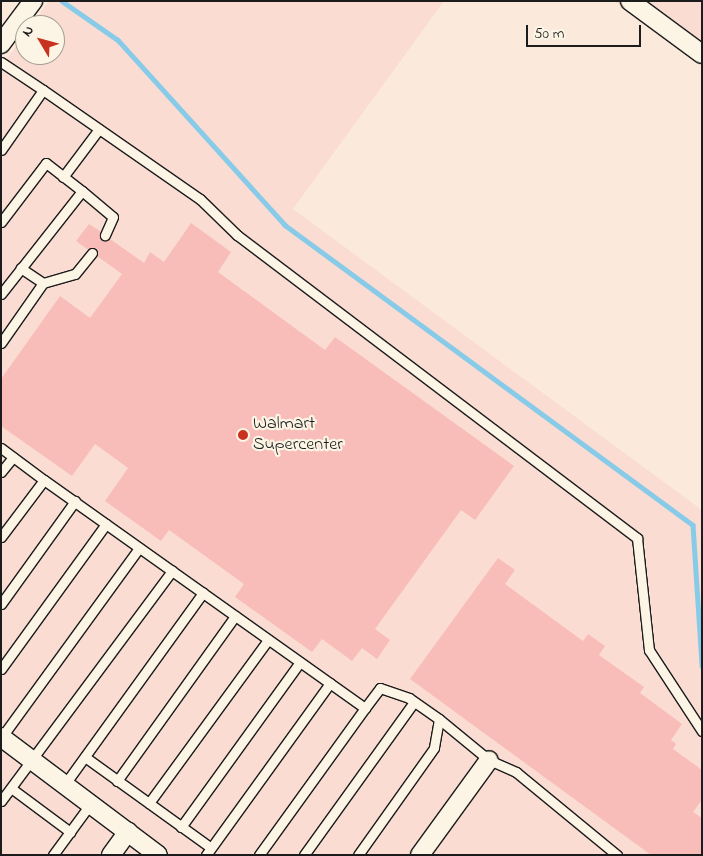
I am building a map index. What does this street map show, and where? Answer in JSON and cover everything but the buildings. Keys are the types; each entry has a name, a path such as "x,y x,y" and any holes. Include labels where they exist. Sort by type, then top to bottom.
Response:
{"street":[{"path":"1,44 33,1"},
{"path":"630,1 702,54"},
{"path":"1,737 158,855"},
{"path":"420,855 489,760"},
{"path":"111,855 128,832"}],"lane":[{"path":"1,62 200,200 237,235 637,538 649,650 702,731"},
{"path":"1,150 43,90"},
{"path":"63,176 99,129"},
{"path":"1,222 46,163 113,217 105,235"},
{"path":"1,294 82,191"},
{"path":"1,343 42,283 75,274 92,252"},
{"path":"22,268 42,283"},
{"path":"1,448 365,708"},
{"path":"1,472 13,457"},
{"path":"1,537 44,480"},
{"path":"1,604 75,502"},
{"path":"1,670 106,524"},
{"path":"1,737 140,548"},
{"path":"1,801 172,571"},
{"path":"65,784 203,593"},
{"path":"117,780 235,616"},
{"path":"148,803 268,640"},
{"path":"181,827 300,662"},
{"path":"85,757 181,827 208,851 330,683"},
{"path":"259,855 380,688 414,702 439,719 489,760 516,772 617,855"},
{"path":"304,855 414,702"},
{"path":"358,855 434,748 439,719"},
{"path":"11,788 70,832"},
{"path":"53,855 91,803"}],"shaded area":[{"path":"49,1 444,1 293,209 702,510 702,855 1,855 1,67 15,48 15,65 65,65 65,15 38,15"},
{"path":"614,1 702,1 702,66"}],"waterway":[{"path":"62,1 118,40 285,225 693,525 702,666"}],"place":[{"name":"Walmart Supercenter","path":"243,435"}]}
